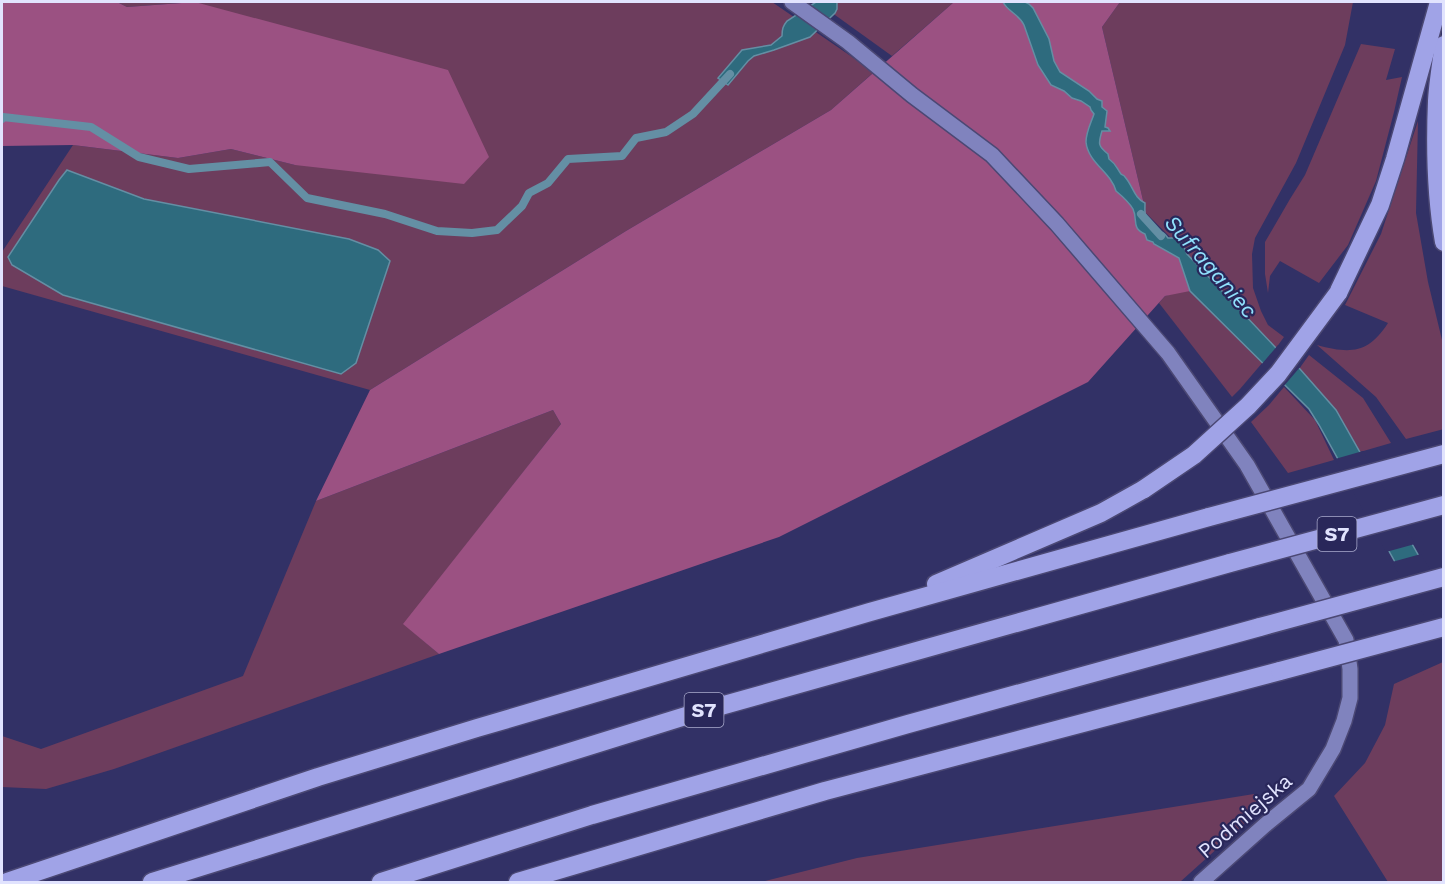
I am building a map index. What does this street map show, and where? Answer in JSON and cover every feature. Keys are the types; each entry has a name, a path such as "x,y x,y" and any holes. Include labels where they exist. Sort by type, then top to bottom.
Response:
{"highway":[{"path":"870,612 1101,513 1144,489 1194,455 1248,406 1278,374 1338,293 1380,206 1439,2"},
{"path":"1443,45 1437,101 1437,158 1443,242"},
{"path":"7,882 318,777 477,728 870,612 1443,454"},
{"name":"S7","path":"152,882 692,714 1443,505"},
{"path":"381,882 592,815 908,724 1443,577"},
{"path":"518,882 825,791 1443,627"}],"street":[{"name":"Podmiejska","path":"792,2 848,42 912,95 992,155 1057,224 1168,353 1247,465 1346,640 1350,669 1350,698 1344,722 1333,749 1309,789 1201,882"}],"shaded area":[{"path":"2,2 117,2 127,7 195,2 448,70 489,157 464,184 295,165 231,149 178,158 73,145 2,146"},
{"path":"117,2 195,2 127,7"},
{"path":"195,2 772,2 874,72 831,110 626,231 370,390 2,286 2,252 73,145 178,158 231,149 295,165"},
{"path":"817,2 954,2 892,56"},
{"path":"954,2 1120,2 1102,27 1153,242 1189,256 1190,291 1165,296 1088,382 779,537 439,654 403,624 561,424 553,410 316,501 370,390 626,231 831,110"},
{"path":"1120,2 1353,2 1345,45 1296,163 1255,238 1252,254 1253,288 1268,325 1284,337 1276,348 1146,213 1102,27"},
{"path":"1361,44 1395,49 1386,80 1402,77 1376,181 1348,245 1319,283 1280,261 1270,276 1268,293 1265,274 1265,242 1305,175"},
{"path":"1418,121 1416,213 1428,282 1443,344 1444,429 1406,439 1376,397 1317,345 1339,350 1357,349 1373,341 1388,323 1345,305 1381,234"},
{"path":"1187,289 1263,362 1232,397 1159,303 1165,296"},
{"path":"1309,355 1363,398 1391,443 1360,452 1336,410 1299,369"},
{"path":"1284,387 1315,420 1334,460 1288,473 1251,422"},
{"path":"553,410 561,424 404,624 439,654 114,769 46,789 2,787 2,736 41,749 243,676 316,501"},
{"path":"1443,662 1443,882 1388,882 1334,796 1365,763 1385,725 1394,684"},
{"path":"1254,794 1260,810 1180,882 761,882 857,858"}],"water":[{"path":"816,2 837,2 837,9 810,37 754,56 728,85 718,78 742,50 771,45 782,36 787,21"},
{"path":"1003,2 1025,2 1033,8 1049,39 1054,61 1060,72 1102,101 1102,107 1107,111 1105,127 1110,131 1102,131 1100,144 1109,159 1128,180 1138,198 1145,203 1148,225 1164,233 1168,238 1179,238 1187,254 1276,348 1300,369 1336,410 1437,588 1415,598 1309,409 1190,291 1179,258 1147,240 1145,234 1138,229 1133,209 1116,191 1088,149 1087,135 1094,114 1090,107 1051,85 1038,65 1022,21"},
{"path":"67,170 144,199 349,239 378,250 390,261 356,363 341,374 63,295 12,265 8,257"}],"pier":[{"path":"1278,345 1301,366 1283,387 1261,365"},
{"path":"1363,451 1415,544 1386,552 1335,459"},
{"path":"1421,554 1444,593 1443,631 1424,615 1392,562"}],"waterway":[{"path":"2,119 3,117 91,127 139,157 189,169 270,162 307,198 385,214 437,231 472,233 497,230 522,206 529,193 548,183 568,159 622,156 636,138 666,132 693,114 730,74"},
{"name":"Sufraganiec","path":"1141,214 1161,236"}]}
